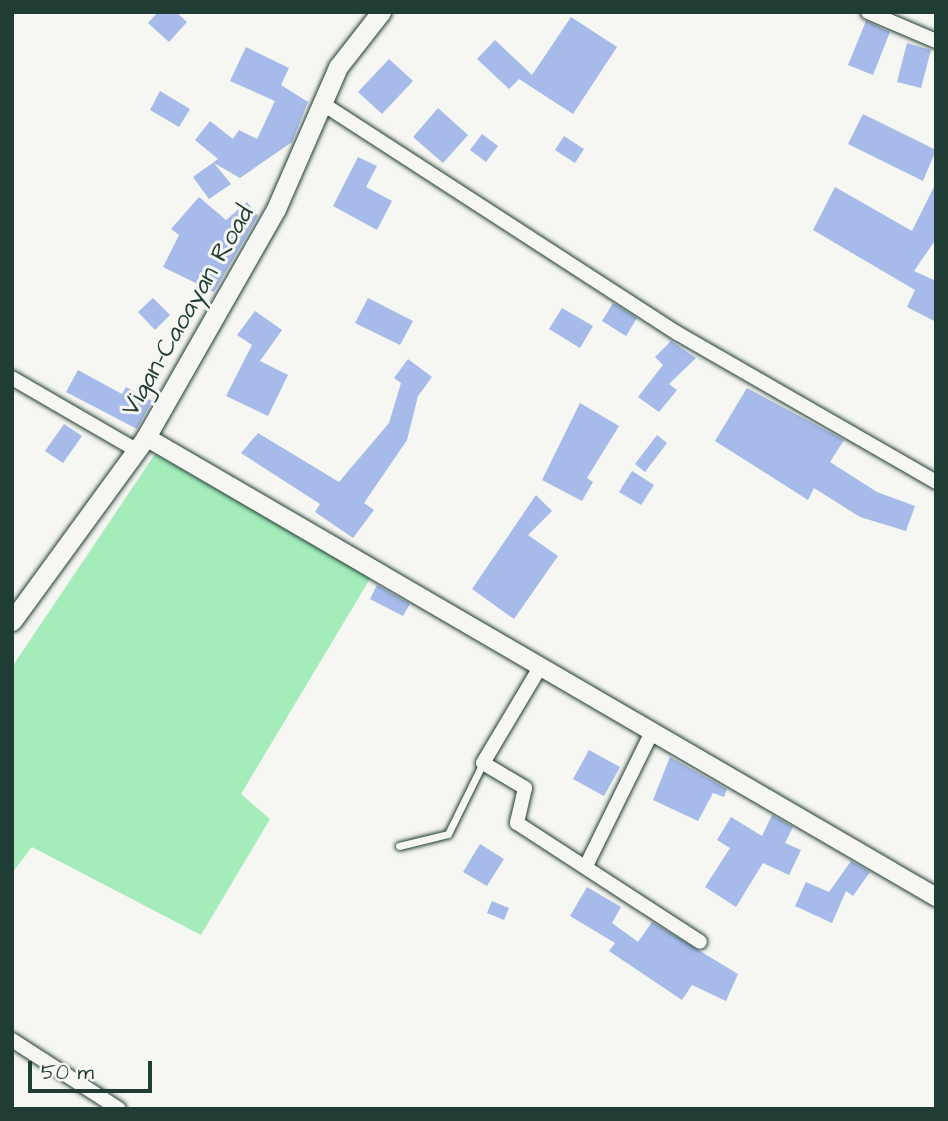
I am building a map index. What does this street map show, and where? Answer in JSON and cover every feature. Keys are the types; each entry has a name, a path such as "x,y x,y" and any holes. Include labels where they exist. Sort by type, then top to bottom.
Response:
{"main road":[{"name":"Vigan-Caoayan Road","path":"12,621 141,444 276,209 338,67 381,12"}],"street":[{"path":"868,12 936,41"},
{"path":"323,104 677,333 936,482"},
{"path":"12,378 141,444 652,732 936,897"},
{"path":"539,669 483,763 524,786 519,827 586,866 700,942"},
{"path":"586,866 652,732"},
{"path":"12,1040 119,1109"}],"lane":[{"path":"399,846 448,834 483,763"}],"green space":[{"path":"155,454 371,577 241,794 270,819 201,935 32,847 12,873 12,667"}],"building":[{"path":"158,12 176,12 187,22 169,42 148,23"},
{"path":"571,17 617,47 573,114 519,79 509,89 477,59 495,40 532,75"},
{"path":"866,21 890,32 873,75 848,65"},
{"path":"907,43 931,50 921,88 897,82"},
{"path":"246,47 289,68 281,85 308,102 292,142 240,178 214,163 231,184 209,199 193,177 218,159 195,140 210,121 233,139 239,130 257,139 275,101 230,81"},
{"path":"389,59 413,81 382,114 358,92"},
{"path":"160,91 190,109 179,127 150,110"},
{"path":"438,108 468,135 443,163 413,137"},
{"path":"863,114 936,150 923,181 848,144"},
{"path":"482,134 498,146 486,162 470,150"},
{"path":"564,136 584,149 575,163 555,150"},
{"path":"358,157 377,166 366,187 392,201 377,230 333,206"},
{"path":"936,183 936,239 914,271 936,281 936,322 907,307 915,290 813,230 835,187 912,231"},
{"path":"199,197 226,220 247,202 258,216 214,292 163,267 179,235 171,229"},
{"path":"153,298 170,315 155,330 138,312"},
{"path":"368,298 413,321 400,345 355,323"},
{"path":"613,303 637,318 626,336 602,321"},
{"path":"562,308 593,326 580,348 549,329"},
{"path":"255,311 282,330 260,361 288,375 268,416 226,396 252,345 237,335"},
{"path":"671,341 696,358 669,384 677,390 659,412 638,397 663,365 655,357"},
{"path":"408,359 432,377 418,396 407,440 364,503 374,510 353,538 315,512 320,504 241,453 258,433 339,482 389,423 401,383 394,378"},
{"path":"78,370 122,394 126,387 152,401 137,429 66,392"},
{"path":"747,388 844,440 830,462 877,492 915,506 906,531 860,517 814,488 808,500 715,441"},
{"path":"580,403 619,426 587,478 593,482 582,501 542,480"},
{"path":"64,424 82,436 63,463 45,451"},
{"path":"657,435 667,443 645,472 635,464"},
{"path":"632,471 654,485 641,505 619,492"},
{"path":"536,495 552,511 528,535 558,556 514,619 472,589"},
{"path":"377,585 410,604 403,616 370,599"},
{"path":"589,750 620,767 604,796 573,779"},
{"path":"670,757 727,789 724,797 713,793 698,821 653,800"},
{"path":"772,815 793,827 785,843 801,850 789,875 763,863 736,907 705,887 730,848 717,840 731,817 762,836"},
{"path":"480,844 504,859 487,886 463,872"},
{"path":"851,861 870,872 853,896 846,891 832,923 795,906 806,882 829,892"},
{"path":"587,887 621,907 612,923 638,942 652,922 738,974 726,1001 692,985 682,1000 609,951 615,943 570,916"},
{"path":"492,901 509,908 504,920 487,913"}]}
